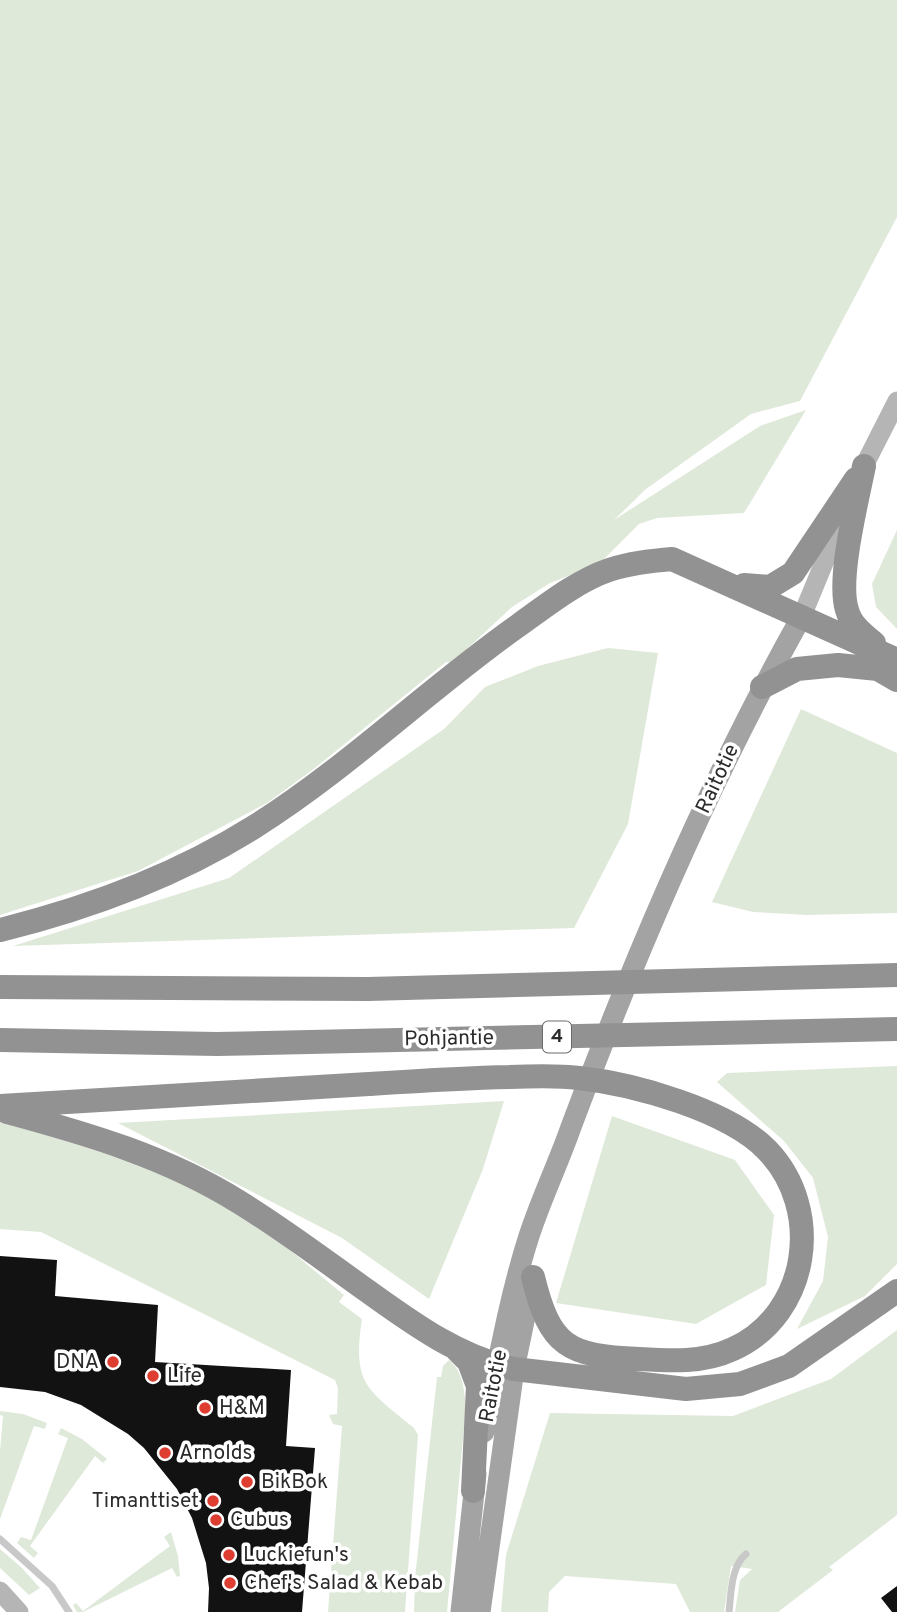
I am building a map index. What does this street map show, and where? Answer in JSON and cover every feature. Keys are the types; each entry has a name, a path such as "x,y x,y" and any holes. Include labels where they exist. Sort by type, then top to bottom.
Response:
{"highway":[{"path":"728,583 770,587 793,573 864,466"},
{"path":"864,466 848,547 847,610 855,627 891,656"},
{"path":"0,930 58,916 143,885 191,863 255,827 380,734 489,646 542,608 587,580 608,571 639,562 672,559 891,656"},
{"path":"762,687 797,669 838,665 878,669 897,680"},
{"path":"792,979 897,958"},
{"path":"0,987 368,989 897,975"},
{"name":"Pohjantie","path":"0,1040 217,1044 897,1029"},
{"path":"0,1108 478,1077 575,1077 622,1085 715,1116 761,1144 775,1158 797,1198 803,1249 793,1285 783,1306 764,1327 733,1349 714,1356 676,1361 600,1357 576,1350 565,1344 549,1326 533,1277"},
{"path":"0,1108 109,1140 202,1179 272,1223 401,1315 458,1351 469,1362 478,1386 473,1491"},
{"path":"458,1351 506,1367 686,1389 740,1384 789,1366 897,1291"}],"main road":[{"name":"Raitotie","path":"481,1612 506,1367 529,1236 608,1027 661,900 762,687 802,616 864,466 897,401"},
{"name":"Raitotie","path":"461,1612 473,1491 533,1277 557,1166"},
{"path":"0,1591 19,1612"}],"lane":[{"path":"0,1539 52,1586 68,1612"},
{"path":"729,1612 733,1581 740,1560 746,1555"}],"green space":[{"path":"0,0 897,0 897,217 800,401 751,414 646,489 614,520 760,426 806,410 744,513 657,518 639,524 599,564 550,583 512,607 452,663 446,662 315,768 267,803 138,871 0,915"},
{"path":"897,530 897,629 876,607 872,584"},
{"path":"608,648 658,653 628,824 574,928 13,946 229,878 444,729 485,687 538,666"},
{"path":"801,709 897,753 897,913 806,915 753,912 712,902"},
{"path":"897,1066 897,1264 865,1296 797,1329 823,1281 828,1237 813,1178 784,1141 717,1082 727,1073"},
{"path":"504,1101 483,1169 429,1299 342,1238 118,1123"},
{"path":"612,1116 735,1160 774,1215 766,1285 696,1324 556,1303"},
{"path":"0,1121 175,1175 274,1237 344,1295 339,1302 362,1319 359,1358 367,1384 374,1394 414,1428 418,1435 405,1612 328,1612 342,1426 333,1424 329,1415 337,1414 338,1388 335,1380 41,1232 0,1229"},
{"path":"897,1330 897,1515 829,1567 833,1570 778,1612 735,1612 740,1580 752,1569 731,1566 724,1612 690,1612 676,1584 565,1576 549,1592 548,1612 501,1612 506,1555 550,1413 733,1416 831,1379"},
{"path":"449,1360 460,1375 466,1406 447,1612 414,1612 415,1578 437,1377 441,1377 443,1366"},
{"path":"0,1411 23,1414 47,1423 45,1429 34,1426 0,1519 3,1416"},
{"path":"61,1428 82,1439 107,1459 103,1463 95,1456 30,1546 38,1553 34,1558 17,1543 21,1537 31,1540 68,1438 58,1434"},
{"path":"171,1532 180,1576 177,1577 172,1568 83,1612 77,1612 73,1605 76,1603 83,1611 170,1546 164,1537"},
{"path":"0,1549 40,1588 29,1595 0,1568"}],"building":[{"path":"0,1256 57,1260 55,1296 158,1305 155,1362 291,1370 286,1446 315,1448 302,1612 208,1612 206,1563 192,1518 177,1489 144,1448 128,1434 81,1405 45,1392 0,1387"},
{"path":"897,1586 897,1612 892,1612 881,1598"}],"place":[{"name":"DNA","path":"113,1362"},
{"name":"Life","path":"153,1376"},
{"name":"H&M","path":"205,1408"},
{"name":"Arnolds","path":"165,1453"},
{"name":"BikBok","path":"247,1482"},
{"name":"Timanttiset","path":"213,1501"},
{"name":"Cubus","path":"216,1520"},
{"name":"Luckiefun's","path":"229,1555"},
{"name":"Chef's Salad & Kebab","path":"230,1583"}]}
